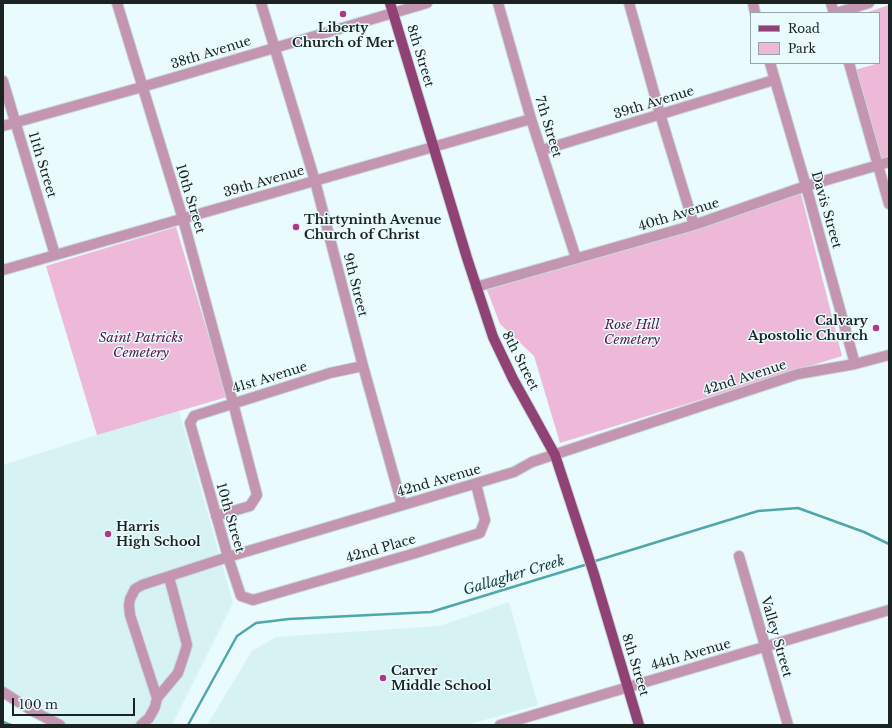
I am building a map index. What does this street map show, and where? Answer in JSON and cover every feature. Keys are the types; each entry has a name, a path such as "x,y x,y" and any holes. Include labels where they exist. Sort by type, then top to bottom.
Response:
{"main road":[{"name":"8th Street","path":"392,8 492,337 513,379 555,455 594,574 639,725"}],"street":[{"name":"10th Street","path":"117,3 183,219 257,495 250,506 216,516"},
{"name":"9th Street","path":"261,3 315,181 363,366 402,505"},
{"name":"38th Avenue","path":"3,126 275,48 392,8 427,3"},
{"name":"7th Street","path":"498,3 531,119 576,258"},
{"path":"629,3 660,114 694,225"},
{"path":"838,12 868,3"},
{"name":"Davis Street","path":"770,64 806,186 855,364"},
{"path":"849,64 889,204"},
{"name":"39th Avenue","path":"542,150 774,80"},
{"name":"11th Street","path":"3,82 55,255"},
{"name":"39th Avenue","path":"3,270 531,119"},
{"name":"40th Avenue","path":"476,287 694,225 806,186 889,162"},
{"name":"42nd Avenue","path":"157,698 130,615 130,599 135,589 142,584 514,472 532,462 798,374 855,364 889,355"},
{"name":"41st Avenue","path":"190,423 194,416 233,403 330,374 363,366"},
{"name":"10th Street","path":"190,423 228,557 241,596"},
{"name":"42nd Place","path":"241,596 252,600 480,533 485,520 476,484"},
{"name":"Valley Street","path":"739,556 788,725"},
{"path":"142,725 149,718 157,698 178,673 185,652 185,637 169,577"},
{"name":"44th Avenue","path":"500,725 889,610"},
{"path":"3,692 31,710 60,725"}],"shaded area":[{"name":"Harris High School","path":"179,411 233,603 172,725 46,725 3,700 3,465"},
{"name":"Carver Middle School","path":"509,602 538,705 466,725 207,725 252,651 276,637 440,626"}],"green space":[{"path":"889,5 889,156 882,158 855,70 880,64 880,12 868,12"},
{"name":"Rose Hill Cemetery","path":"801,194 842,356 560,443 534,356 500,324 487,290"},
{"name":"Saint Patricks Cemetery","path":"176,227 227,397 97,435 46,266"}],"waterway":[{"name":"Gallagher Creek","path":"592,562 758,511 798,508 864,532 889,544"},
{"name":"Gallagher Creek","path":"188,725 237,636 256,623 289,619 431,612 588,564"},
{"name":"Gallagher Creek","path":"3,722 11,725"}],"place":[{"name":"Liberty Church of Mer","path":"343,14"},
{"name":"Thirtyninth Avenue Church of Christ","path":"296,227"},
{"name":"Calvary Apostolic Church","path":"876,328"},
{"name":"Harris High School","path":"108,534"},
{"name":"Carver Middle School","path":"383,678"}]}
